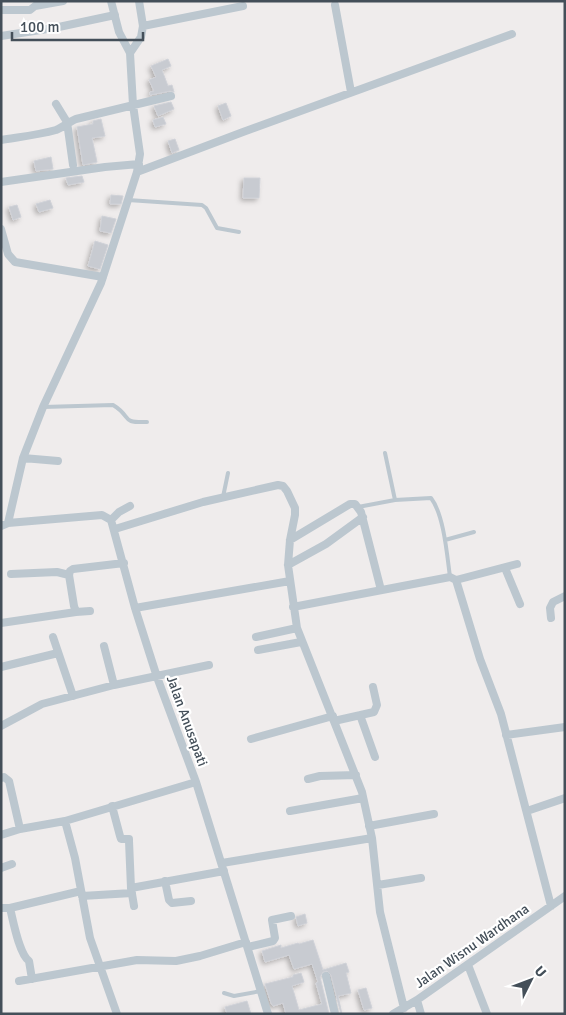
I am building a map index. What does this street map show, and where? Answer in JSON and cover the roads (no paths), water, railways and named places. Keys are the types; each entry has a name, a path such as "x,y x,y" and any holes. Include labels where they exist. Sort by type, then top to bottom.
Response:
{"street":[{"path":"1,10 31,10 35,6 63,1"},
{"path":"112,1 118,32 130,53 133,105 139,141 138,168 103,277 43,407 23,458 7,524 102,515 111,520 119,512 130,506"},
{"path":"130,53 141,37 143,26 139,1"},
{"path":"335,5 351,92"},
{"path":"143,26 243,6"},
{"path":"1,36 54,28 115,15"},
{"path":"1,182 105,167 138,168 512,34"},
{"path":"1,140 58,129 66,122 171,96"},
{"path":"56,104 66,122 73,165"},
{"path":"2,235 8,254 15,262 103,277"},
{"path":"23,458 58,461"},
{"path":"115,528 223,497 278,485 283,486 291,496 295,515 288,565 296,628 356,775 363,798 372,838 380,912 404,1008"},
{"path":"290,540 350,504 355,504 363,517 381,590"},
{"path":"288,565 326,544 363,517"},
{"name":"Jalan Anusapati","path":"111,520 115,528 135,608 196,782 268,1014"},
{"path":"76,612 69,575 70,571 73,568 124,563"},
{"path":"293,607 505,568 516,564"},
{"path":"505,568 520,604"},
{"path":"12,574 57,572 69,575"},
{"path":"453,578 501,714 551,906"},
{"path":"135,608 290,581"},
{"path":"551,618 550,608 553,602 565,596"},
{"path":"1,623 76,612 90,612"},
{"path":"256,637 296,628"},
{"path":"53,636 73,696"},
{"path":"258,650 301,642"},
{"path":"104,646 114,685"},
{"path":"1,667 58,653"},
{"path":"1,726 42,704 114,685 209,665"},
{"path":"251,739 333,719 374,712 377,705 373,687"},
{"path":"360,715 375,757"},
{"path":"506,736 565,727"},
{"path":"308,779 320,776 356,775"},
{"path":"1,778 4,777 9,780 20,829"},
{"path":"1,835 20,829 65,821 196,782"},
{"path":"290,811 363,798"},
{"path":"527,811 565,798"},
{"path":"112,806 121,838 129,839 134,906"},
{"path":"369,826 434,814"},
{"path":"65,821 76,858 90,938 117,1014"},
{"path":"32,979 28,961 21,950 6,908 81,893 132,891 223,867 372,838"},
{"path":"1,868 12,864"},
{"path":"378,885 421,878"},
{"path":"165,882 169,900 172,903 191,901"},
{"name":"Jalan Wisnu Wardhana","path":"393,1014 468,966 565,896"},
{"path":"19,981 137,960 176,961 273,941 275,938 272,920 291,916"},
{"path":"468,966 487,1014"},
{"path":"326,976 335,1014"},
{"path":"417,1000 421,1014"}],"lane":[{"path":"128,200 202,205 206,208 217,228 239,232"},
{"path":"43,407 113,405 121,410 127,420 132,423 147,422"},
{"path":"385,453 395,500"},
{"path":"223,497 228,473"},
{"path":"358,507 395,500 431,498 435,504 445,540 453,578"},
{"path":"445,540 474,532"},
{"path":"224,994 234,996 261,991"}]}
